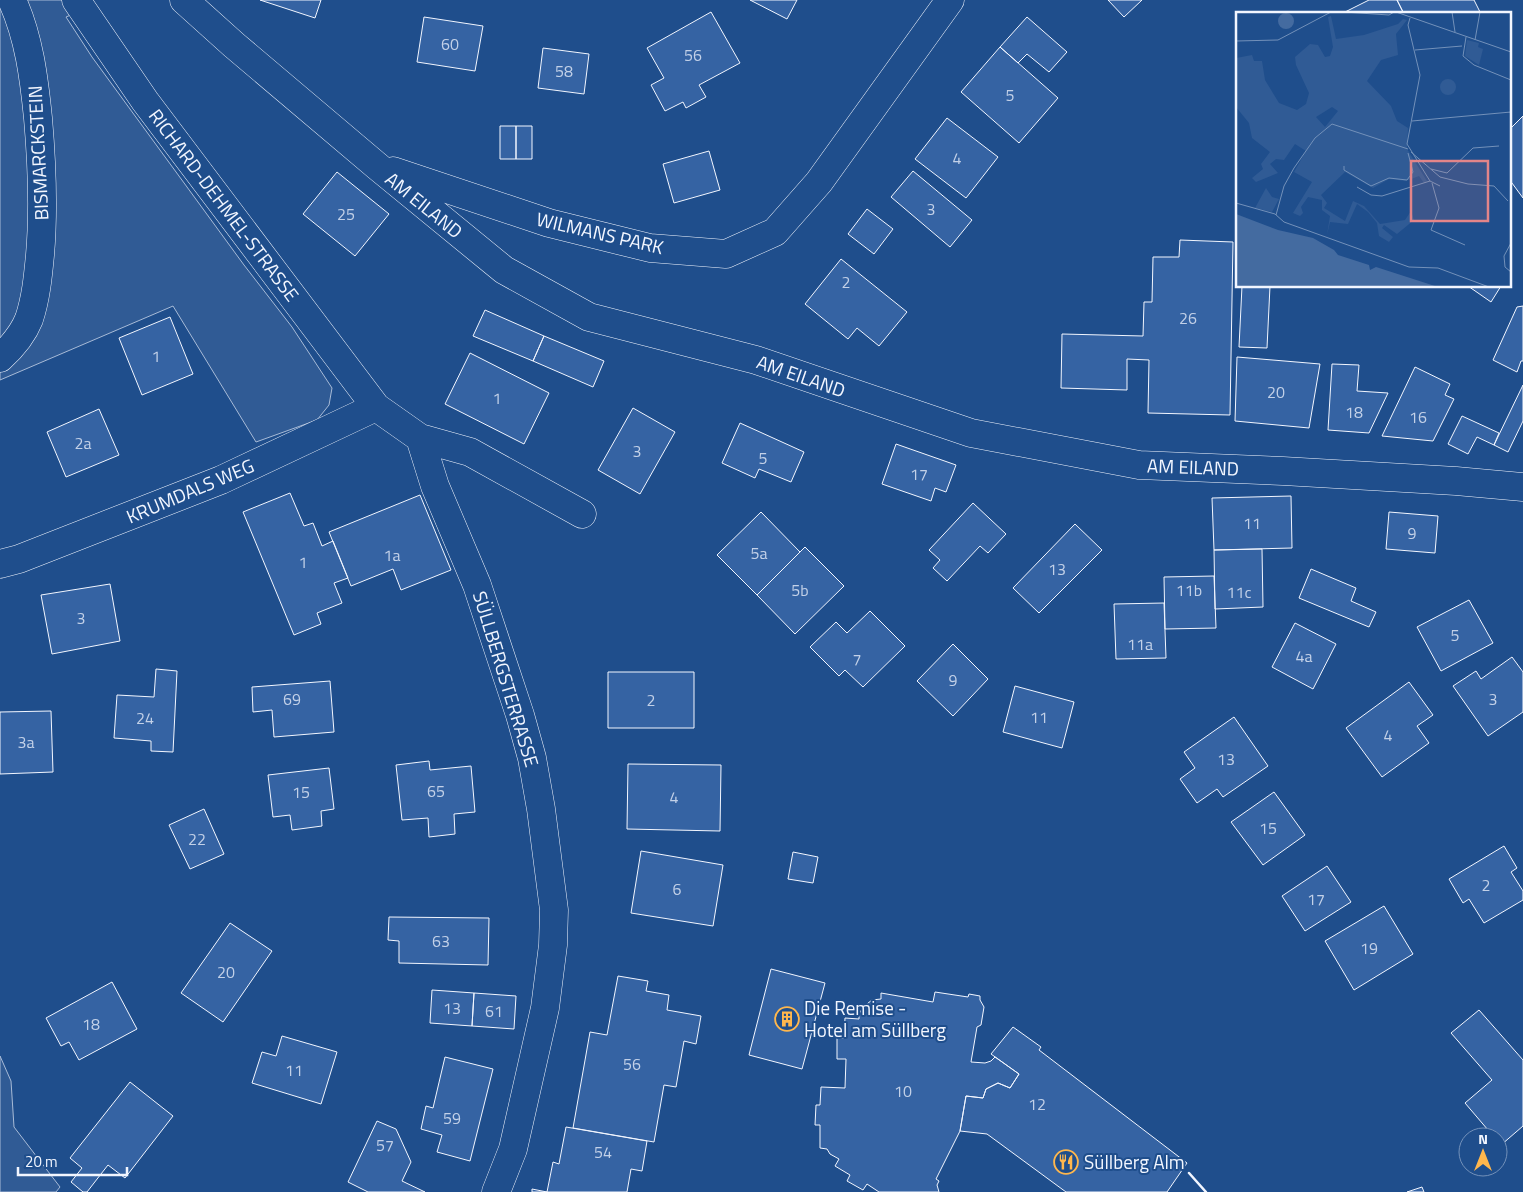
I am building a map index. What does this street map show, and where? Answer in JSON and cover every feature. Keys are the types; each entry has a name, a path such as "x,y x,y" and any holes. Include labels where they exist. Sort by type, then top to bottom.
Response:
{"street":[{"name":"BISMARCKSTEIN","path":"0,358 12,347 29,318 35,291 43,220 43,170 34,71 18,13 12,0"},
{"name":"RICHARD-DEHMEL-STRASSE","path":"76,0 145,101 376,407"},
{"name":"AM EILAND","path":"184,0 234,45 377,166 504,270 589,318 756,360 971,433 1139,466 1284,471 1456,481 1523,487"},
{"name":"WILMANS PARK","path":"377,166 549,224 650,248 726,254 775,232 819,182 950,0"},
{"path":"376,407 420,438 470,452 582,514"},
{"name":"KRUMDALS WEG","path":"0,564 142,512 221,480 376,407"},
{"name":"SÜLLBERGSTERRASSE","path":"420,438 435,486 477,585 520,715 532,758 541,809 554,910 553,945 545,1008 513,1149 496,1192"}],"shaded area":[{"path":"0,0 69,0 78,12 66,17 92,57 244,265 292,327 332,388 329,405 317,420 256,442 173,306 0,380"},
{"path":"0,1056 11,1081 14,1127 60,1187 56,1192 0,1192"}],"building":[{"path":"260,0 321,0 315,18"},
{"path":"750,0 797,0 787,19"},
{"path":"1108,0 1142,0 1124,17"},
{"path":"1369,0 1397,0 1403,12 1345,12"},
{"path":"1397,0 1474,0 1480,12 1403,12"},
{"path":"711,12 740,63 699,85 706,97 686,108 683,102 665,111 651,85 664,78 647,48"},
{"path":"424,17 483,26 475,71 417,62"},
{"path":"1027,17 1067,52 1049,72 1027,54 1018,63 1000,47"},
{"path":"1000,47 1058,98 1019,143 961,92"},
{"path":"543,48 589,54 584,94 538,88"},
{"path":"1523,116 1523,198 1510,180 1510,129"},
{"path":"947,118 998,157 966,198 915,159"},
{"path":"500,126 516,126 516,159 500,159"},
{"path":"516,126 532,126 532,159 516,159"},
{"path":"709,151 720,190 674,203 663,164"},
{"path":"913,171 972,220 950,247 891,197"},
{"path":"337,172 389,214 355,256 303,214"},
{"path":"867,209 893,229 874,254 848,234"},
{"path":"1180,240 1233,242 1230,415 1148,413 1149,360 1127,359 1127,390 1061,388 1062,334 1143,336 1144,302 1152,302 1153,257 1179,257"},
{"path":"841,259 907,312 879,346 857,328 848,339 805,304"},
{"path":"1242,288 1270,288 1267,348 1239,347"},
{"path":"1471,288 1500,288 1491,302"},
{"path":"1523,306 1523,361 1521,361 1517,372 1493,360 1517,307"},
{"path":"485,310 544,336 533,361 473,336"},
{"path":"170,317 193,374 142,395 119,338"},
{"path":"544,336 604,361 593,387 533,361"},
{"path":"470,353 549,393 524,444 445,404"},
{"path":"1237,357 1320,364 1309,428 1235,421"},
{"path":"1332,364 1359,365 1357,391 1388,393 1369,433 1328,430"},
{"path":"1415,367 1450,384 1445,395 1454,399 1433,441 1382,436"},
{"path":"1523,385 1523,421 1508,452 1494,445"},
{"path":"633,408 675,432 640,494 598,470"},
{"path":"99,409 119,455 66,477 47,432"},
{"path":"1462,416 1499,433 1494,445 1477,437 1468,454 1448,444"},
{"path":"740,423 804,452 791,482 759,469 755,478 722,463"},
{"path":"896,444 956,465 946,492 935,488 931,501 882,484"},
{"path":"290,493 304,526 313,523 322,546 333,541 348,578 334,583 342,603 317,613 321,624 294,635 243,512"},
{"path":"420,495 451,570 401,590 393,569 351,586 329,532"},
{"path":"1291,496 1292,548 1214,550 1212,498"},
{"path":"973,503 1006,534 988,553 980,546 947,581 933,568 940,560 929,550"},
{"path":"761,512 800,552 757,595 717,555"},
{"path":"1389,512 1438,516 1435,553 1386,549"},
{"path":"1075,524 1102,550 1039,613 1013,588"},
{"path":"805,547 844,586 795,634 757,595"},
{"path":"1262,549 1263,607 1215,609 1214,550"},
{"path":"1311,569 1356,588 1351,601 1376,612 1369,627 1299,598"},
{"path":"1214,576 1216,628 1165,629 1164,577"},
{"path":"110,584 120,641 52,654 41,595"},
{"path":"1469,600 1493,643 1441,671 1417,627"},
{"path":"1164,603 1166,658 1116,659 1114,604"},
{"path":"870,611 905,646 863,687 845,670 839,676 810,647 836,622 847,633"},
{"path":"1295,623 1336,644 1313,689 1272,667"},
{"path":"953,644 988,679 953,716 917,681"},
{"path":"1512,657 1523,672 1523,712 1488,736 1453,686 1476,671 1481,679"},
{"path":"156,669 177,671 173,752 151,751 151,741 114,738 117,695 154,697"},
{"path":"608,672 694,672 694,728 608,728"},
{"path":"330,681 334,732 274,737 272,710 253,712 252,687"},
{"path":"1409,682 1433,715 1417,726 1429,743 1382,777 1346,728"},
{"path":"1015,686 1074,702 1062,748 1003,732"},
{"path":"51,711 53,772 0,774 0,712"},
{"path":"1234,717 1268,766 1223,797 1217,789 1197,803 1180,779 1195,768 1184,752"},
{"path":"429,761 430,770 471,766 475,812 454,814 455,834 429,837 428,818 402,820 396,765"},
{"path":"628,764 721,765 720,831 627,829"},
{"path":"329,768 334,809 321,811 322,826 292,830 290,815 273,817 268,775"},
{"path":"1274,792 1305,835 1263,865 1231,822"},
{"path":"204,809 224,854 190,869 169,825"},
{"path":"1504,846 1517,868 1511,872 1523,891 1523,900 1484,923 1469,899 1463,903 1449,879"},
{"path":"641,851 723,865 713,926 631,913"},
{"path":"793,852 818,857 813,883 788,879"},
{"path":"1327,866 1351,902 1305,931 1282,896"},
{"path":"1384,906 1413,954 1354,990 1325,941"},
{"path":"389,917 489,918 488,965 399,963 399,941 388,940"},
{"path":"230,923 272,951 223,1022 181,993"},
{"name":"Die Remise - Hotel am Süllberg","path":"771,969 825,983 802,1069 749,1055"},
{"path":"618,976 648,981 646,991 669,995 667,1010 701,1016 696,1044 684,1041 676,1087 664,1085 654,1142 573,1128 590,1032 607,1035"},
{"path":"112,982 137,1029 79,1060 69,1042 61,1046 46,1018"},
{"path":"432,990 474,993 472,1026 430,1023"},
{"path":"935,992 968,997 969,994 980,996 984,1007 981,1025 977,1027 971,1062 985,1063 995,1057 1019,1074 1010,1088 998,1083 986,1089 983,1098 966,1096 960,1131 936,1179 939,1181 937,1185 939,1192 879,1192 867,1184 863,1190 847,1181 850,1175 835,1166 839,1159 830,1154 827,1149 820,1148 820,1125 815,1125 816,1105 820,1105 821,1087 845,1088 846,1059 837,1059 837,1038 844,1038 845,1018 859,1019 859,1014 863,1007 872,1000 881,999 881,993 933,1002"},
{"path":"474,993 516,996 514,1029 472,1026"},
{"path":"1479,1010 1523,1060 1523,1126 1508,1139 1508,1127 1485,1127 1465,1103 1492,1080 1451,1033"},
{"path":"1013,1027 1041,1047 1039,1050 1187,1163 1167,1192 1066,1192 987,1134 960,1131 966,1096 983,1098 986,1089 998,1083 1010,1088 1019,1074 991,1054"},
{"path":"282,1036 337,1052 321,1104 252,1083 262,1052 276,1056"},
{"path":"445,1057 493,1069 470,1161 437,1152 442,1135 421,1129 426,1106 433,1108"},
{"path":"130,1082 173,1116 125,1178 108,1165 87,1192 83,1192 71,1182 82,1168 70,1158"},
{"path":"377,1121 396,1129 411,1162 402,1181 425,1192 368,1192 348,1182"},
{"path":"566,1127 647,1141 642,1171 631,1169 627,1192 547,1192 553,1162 559,1164"},
{"path":"1422,1187 1424,1192 1407,1192"},
{"path":"532,1189 547,1192 532,1192"}],"wall":[{"path":"1189,1173 1206,1192"}],"place":[{"name":"Die Remise - Hotel am Süllberg","path":"787,1019"},
{"name":"Süllberg Alm","path":"1066,1162"}]}
